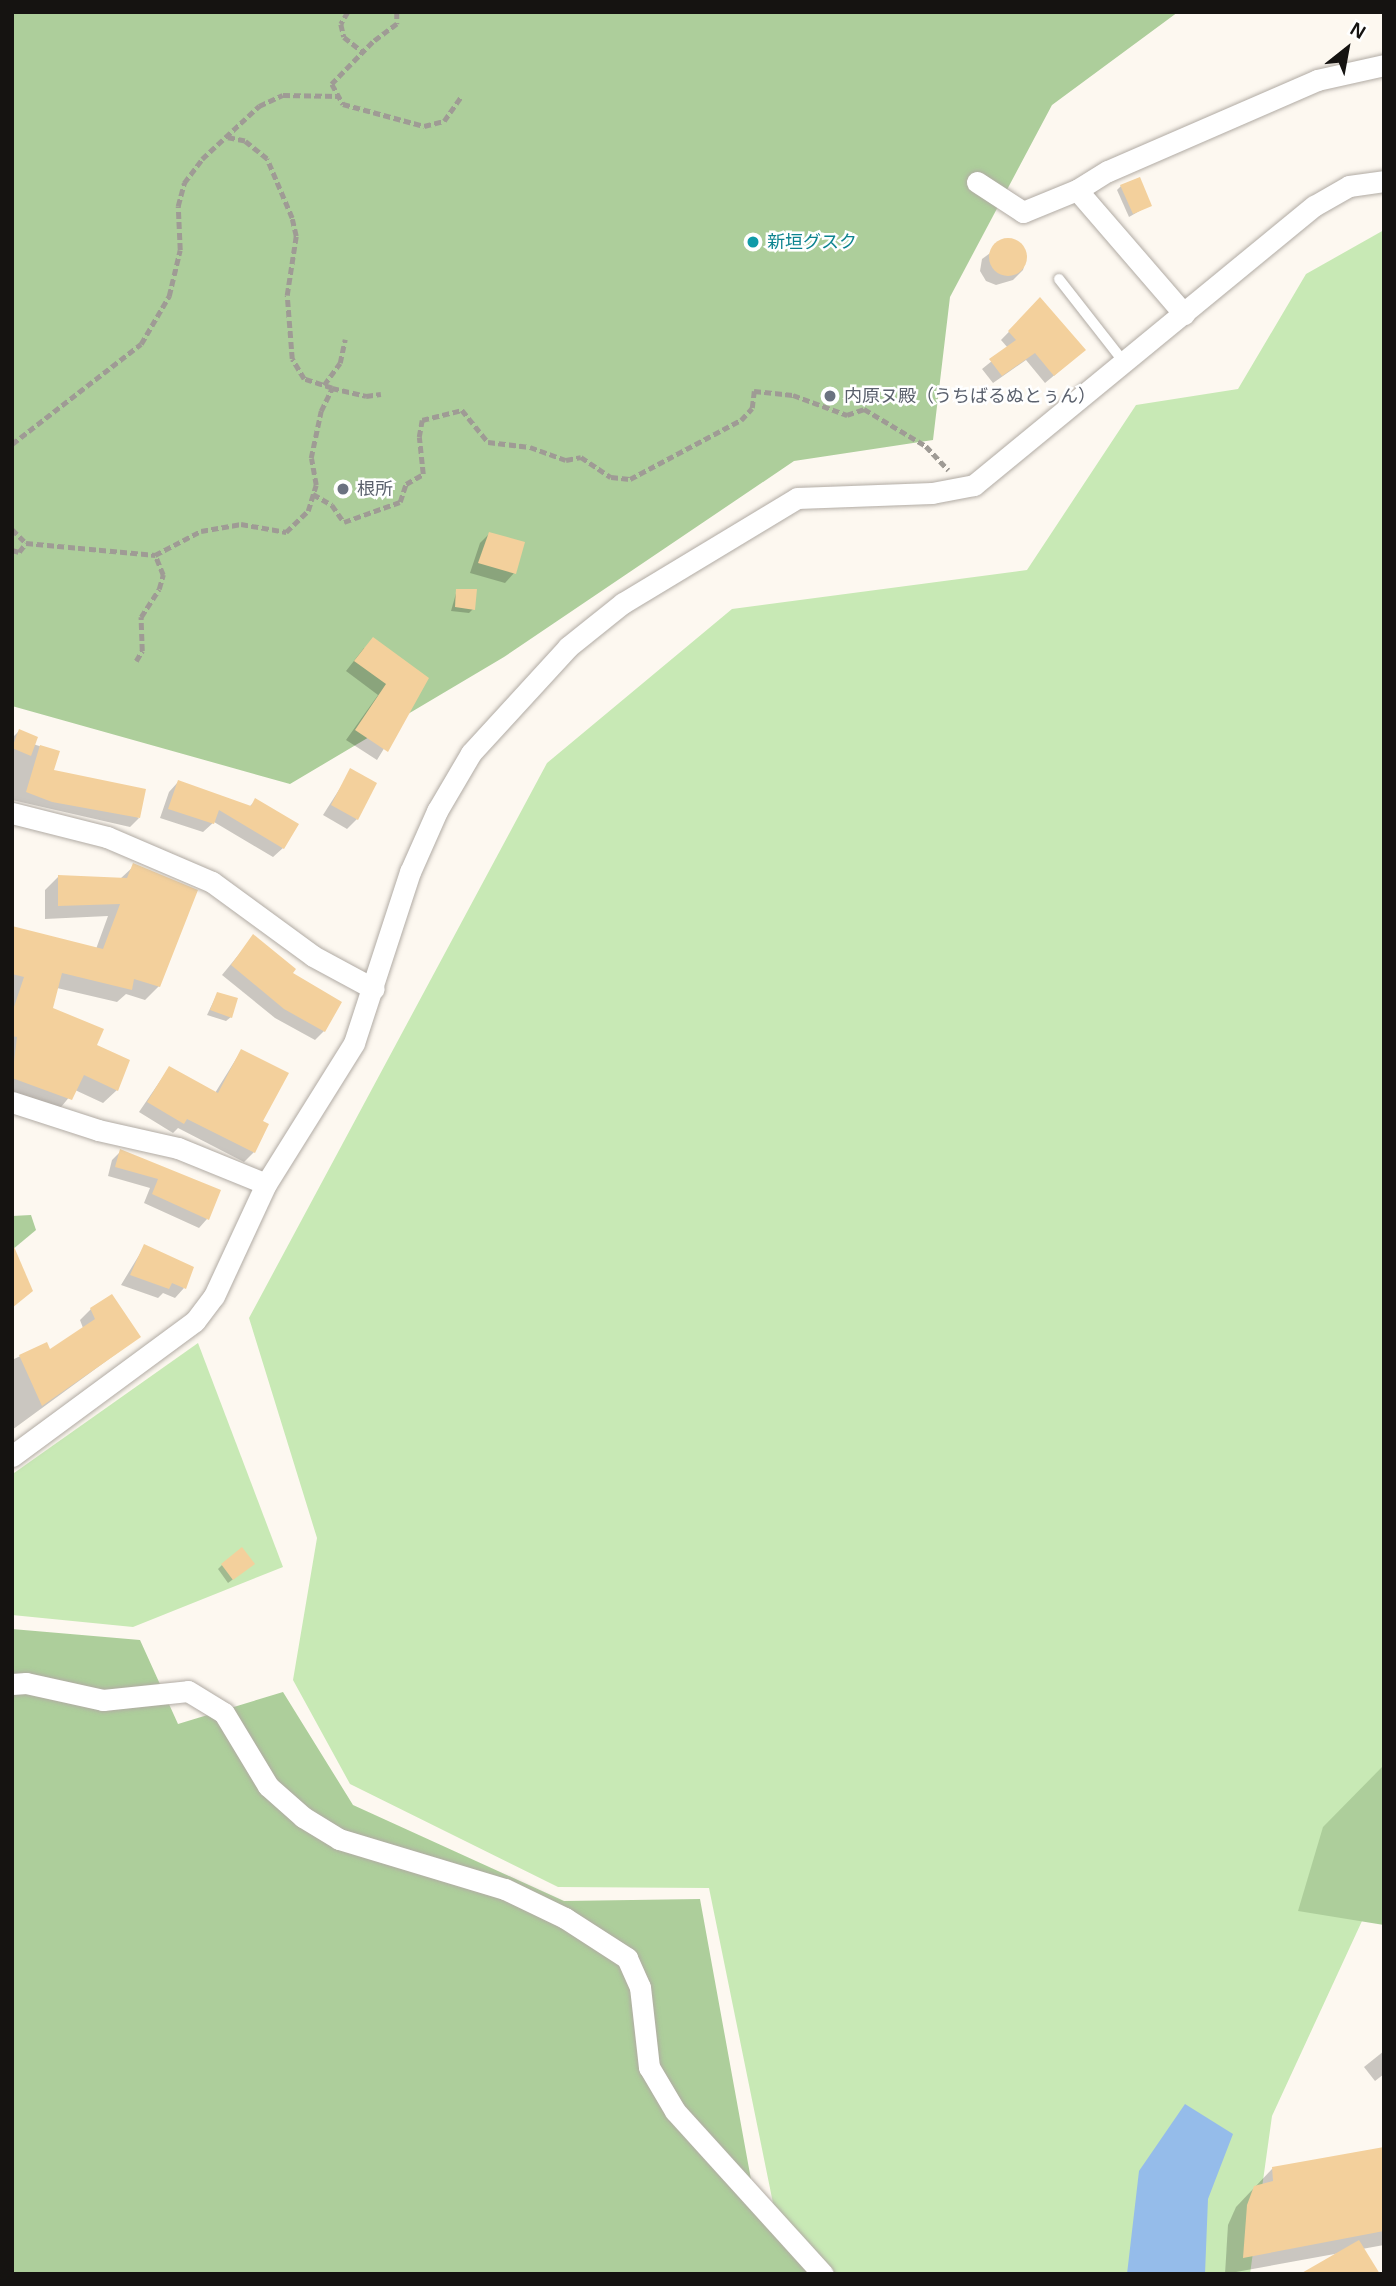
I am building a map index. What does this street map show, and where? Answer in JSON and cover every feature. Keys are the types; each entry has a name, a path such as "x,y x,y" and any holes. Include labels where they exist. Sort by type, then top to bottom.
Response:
{"street":[{"path":"977,182 1023,212 1077,190 1108,171 1317,80 1384,65"},
{"path":"12,1456 195,1321 214,1296 266,1184 337,1077 374,989 410,872 437,811 471,753 568,647 623,603 797,498 932,493 974,485 1314,206 1349,186 1384,181"},
{"path":"1077,190 1184,314"},
{"path":"12,813 107,837 212,882 313,956 374,989"},
{"path":"12,1102 98,1130 178,1148 266,1184"},
{"path":"12,1684 26,1683 103,1700 188,1691 224,1713 268,1786 303,1818 339,1839 505,1889 565,1918 626,1958 640,1987 649,2067 675,2111 823,2274"}],"lane":[{"path":"1059,279 1123,361"}],"path":[{"path":"348,12 341,24 344,37 363,52"},
{"path":"397,12 397,24 363,52 332,84 339,96 354,108 424,126 444,121 461,97"},
{"path":"12,444 141,344 169,296 180,250 178,205 184,183 223,137 259,106 283,94 339,96"},
{"path":"223,137 245,141 267,159 292,218 296,236 287,295 292,359 304,379 366,396 381,394"},
{"path":"324,385 340,363 345,340"},
{"path":"12,529 26,543 155,555 201,531 241,524 286,531 308,511 313,494 311,458 321,411 332,388"},
{"path":"313,494 332,505 344,522 400,502 405,484 423,474 419,437 422,421 462,410 488,442 530,447 566,460 581,457 611,477 630,480 741,420 752,408 754,391 793,394 847,415 864,409 907,433 940,458 953,478 933,486 932,493"},
{"path":"12,550 19,552 26,543"},
{"path":"136,661 142,651 141,617 163,575 155,555"}],"green space":[{"path":"12,12 1178,12 1052,105 950,297 933,440 794,461 504,657 290,784 12,706"},
{"path":"1384,230 1384,1899 1374,1895 1272,2116 1250,2274 834,2274 774,2208 709,1888 558,1887 350,1784 293,1680 317,1538 249,1318 547,763 732,609 1027,570 1136,405 1238,389 1306,274"},
{"path":"31,1215 36,1230 12,1250 12,1216"},
{"path":"198,1343 283,1567 133,1627 12,1615 14,1473"},
{"path":"12,1629 140,1640 178,1724 283,1692 353,1805 564,1901 700,1899 758,2218 819,2274 12,2274"},
{"path":"1384,1765 1384,1925 1298,1911 1323,1827"}],"water":[{"path":"1185,2104 1233,2134 1208,2199 1205,2274 1127,2274 1139,2171"}],"building":[{"path":"1140,177 1152,206 1133,214 1120,185"},
{"path":"1008,238 1022,243 1027,257 1022,271 1008,276 994,271 989,257 994,243"},
{"path":"1040,297 1086,350 1054,376 1035,353 1002,376 989,359 1016,340 1008,331"},
{"path":"489,532 525,542 516,574 478,563"},
{"path":"456,589 477,589 475,610 455,607"},
{"path":"373,637 429,678 388,752 355,730 386,684 354,661"},
{"path":"19,729 38,737 31,756 12,748"},
{"path":"40,745 60,751 54,770 146,789 140,818 52,802 26,792"},
{"path":"350,768 377,783 358,820 331,805"},
{"path":"178,780 251,806 255,798 299,824 284,849 219,810 214,824 168,809"},
{"path":"133,863 198,890 160,987 134,979 132,990 62,973 53,1008 104,1029 97,1045 130,1060 118,1091 84,1075 72,1100 12,1078 17,1037 12,1036 12,1013 24,977 12,974 12,926 103,949 120,904 58,906 58,875 127,878"},
{"path":"253,934 296,969 293,973 342,1002 325,1032 284,1009 231,965"},
{"path":"217,992 238,998 232,1018 210,1010"},
{"path":"241,1049 289,1073 263,1121 269,1124 255,1153 187,1119 184,1124 147,1102 169,1066 218,1093"},
{"path":"120,1149 221,1190 209,1220 152,1194 158,1179 115,1167"},
{"path":"12,1242 33,1291 12,1308"},
{"path":"144,1244 194,1267 186,1289 172,1283 169,1289 130,1275"},
{"path":"112,1294 141,1337 42,1406 19,1355 47,1342 50,1349 95,1319 90,1308"},
{"path":"242,1547 255,1564 233,1580 221,1564"},
{"path":"1384,2147 1384,2231 1243,2258 1247,2205 1254,2186 1273,2181 1272,2167"},
{"path":"1359,2240 1380,2274 1300,2274"}],"place":[{"name":"新垣グスク","path":"753,242"},
{"name":"内原ヌ殿（うちばるぬとぅん）","path":"830,396"},
{"name":"根所","path":"343,489"}]}
